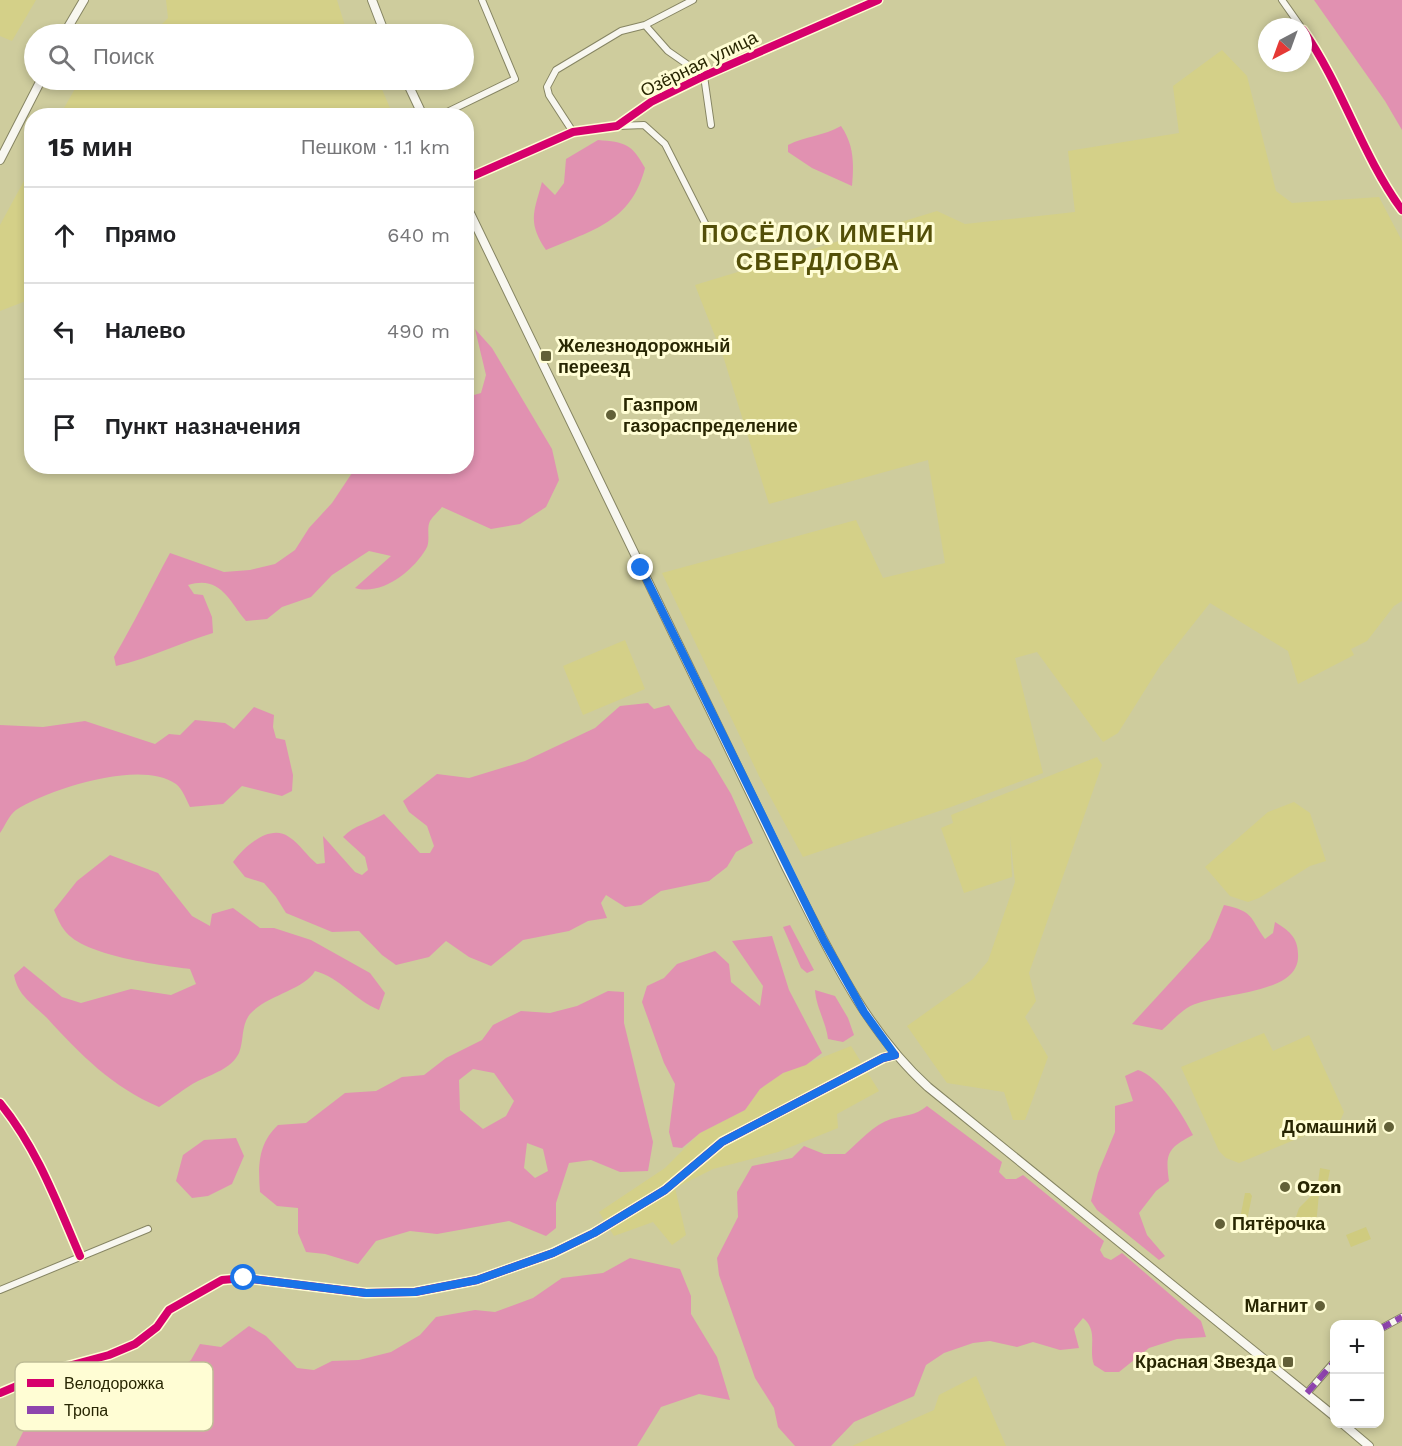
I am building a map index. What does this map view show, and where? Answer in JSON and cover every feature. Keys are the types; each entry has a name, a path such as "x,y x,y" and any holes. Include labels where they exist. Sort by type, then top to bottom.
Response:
{"main road":[{"path":"70,24 84,0"},
{"path":"372,0 381,24"},
{"path":"27,108 36,90"},
{"path":"411,90 419,108"},
{"path":"0,160 24,113"},
{"path":"474,222 787,869 864,1012 895,1055 928,1088 1330,1412"},
{"path":"1348,1428 1369,1446"}],"street":[{"path":"455,108 515,78 482,0"},
{"path":"573,132 549,95 547,87 549,78 556,70 621,30 645,25 690,0"},
{"name":"Озёрная улица","path":"474,175 573,132 617,126 651,102 704,76 878,0"},
{"path":"1281,0 1294,18"},
{"path":"645,25 668,51 704,76 711,125"},
{"path":"1312,45 1332,76 1384,185 1402,210"},
{"path":"617,126 644,125 665,144 708,229 728,237"},
{"path":"81,1362 109,1355 135,1344 157,1327 169,1310 222,1280 244,1278 366,1293 415,1292 477,1280 553,1253 594,1233 665,1190 722,1142 883,1058 895,1055"},
{"path":"0,1102 46,1176 80,1256"},
{"path":"0,1116 8,1112"},
{"path":"0,1290 148,1229"},
{"path":"1384,1327 1402,1317"},
{"path":"1307,1393 1330,1368"},
{"path":"0,1393 15,1386"}],"shaded area":[{"path":"0,0 36,0 12,41 0,36"},
{"path":"166,0 337,0 344,24 162,24 168,18"},
{"path":"1314,0 1402,0 1402,130 1385,101"},
{"path":"1222,50 1247,76 1276,191 1292,203 1379,197 1402,241 1402,601 1394,606 1367,641 1351,649 1354,655 1298,684 1288,651 1210,603 1160,666 1118,733 1103,742 1037,652 1015,658 1043,773 803,857 759,776 662,573 856,520 883,578 945,563 928,460 769,504 724,359 695,285 937,211 965,224 1075,212 1068,151 1179,133 1173,86"},
{"path":"74,90 382,90 390,108 64,108"},
{"path":"841,126 852,154 852,186 812,168 788,152 788,145"},
{"path":"598,140 621,143 632,149 645,168 639,186 630,201 608,222 546,250 534,224 535,209 542,182 555,195 564,183 566,159"},
{"path":"24,181 24,302 0,311 0,225"},
{"path":"475,329 492,348 552,449 559,480 546,507 520,524 491,529 442,507 430,521 426,549 413,566 396,580 376,588 365,590 355,588 391,556 369,551 332,575 311,597 282,607 267,619 246,621 228,597 216,586 208,583 188,585 194,594 203,595 212,617 213,633 116,666 114,657 170,553 224,572 250,570 275,564 295,550 309,528 332,503 351,474 474,474 474,395 481,393 486,375"},
{"path":"625,640 645,689 583,715 563,666"},
{"path":"648,703 654,709 669,705 697,749 710,759 731,794 753,843 736,852 727,867 709,881 661,891 641,905 625,907 606,895 601,903 607,918 588,921 569,931 523,940 491,966 469,957 446,941 429,957 396,965 382,955 359,931 332,932 286,913 264,883 245,877 233,862 258,839 274,833 282,833 293,840 317,864 325,863 323,836 355,872 362,875 368,870 365,857 343,837 384,814 420,853 430,853 434,846 427,826 409,812 403,801 437,774 469,778 525,761 595,728 620,706"},
{"path":"254,707 274,715 273,727 276,738 285,740 293,775 292,791 282,796 242,786 223,804 190,807 176,784 160,777 119,776 72,786 31,802 14,812 0,833 0,725 43,727 85,721 155,744 169,734 180,735 195,720 225,723 234,729"},
{"path":"1097,757 1102,765 1029,973 1036,1001 1025,1017 1048,1057 1025,1120 1013,1120 1004,1092 947,1083 907,1026 973,979 988,961 1015,882 1010,836 1012,877 964,893 941,828 953,823 951,815"},
{"path":"1294,802 1310,813 1326,861 1310,866 1259,898 1248,902 1230,896 1205,867 1268,812"},
{"path":"110,855 158,873 192,916 210,926 212,914 233,908 260,928 274,928 311,940 370,973 385,993 379,1010 332,978 315,971 303,983 257,1007 250,1014 245,1023 239,1053 236,1059 226,1067 193,1084 159,1107 126,1090 98,1069 26,999 14,975 24,966 62,997 81,1003 131,989 171,995 196,984 190,969 142,962 105,953 75,940 63,929 54,910 77,881"},
{"path":"1224,905 1241,910 1250,916 1265,939 1273,933 1275,922 1288,931 1298,948 1295,968 1286,978 1272,986 1217,998 1187,1008 1162,1030 1132,1024 1210,939"},
{"path":"790,925 814,970 807,973 801,968 783,927"},
{"path":"772,936 789,990 822,1053 806,1065 783,1073 760,1089 745,1110 700,1133 682,1148 673,1147 669,1132 675,1084 664,1063 642,1002 647,986 664,978 677,964 715,951 729,964 731,982 760,1006 763,986 732,941"},
{"path":"815,990 835,996 848,1018 854,1035 843,1042 828,1039"},
{"path":"608,991 624,992 624,1023 653,1142 648,1171 620,1172 591,1160 569,1163 556,1203 556,1228 546,1236 509,1221 437,1234 410,1231 376,1241 358,1264 325,1254 306,1252 298,1233 298,1208 277,1206 260,1192 259,1173 263,1147 271,1132 278,1125 306,1123 345,1093 376,1091 402,1077 424,1075 446,1058 482,1040 493,1025 521,1011 550,1013 577,1006","holes":["473,1069 494,1073 514,1101 506,1116 483,1129 460,1110 459,1080","527,1143 543,1149 548,1171 535,1178 524,1168"]},
{"path":"1264,1033 1273,1051 1309,1035 1344,1112 1340,1121 1239,1163 1226,1158 1219,1151 1181,1067"},
{"path":"851,1046 879,1091 837,1114 838,1128 778,1152 713,1169 675,1188 686,1235 672,1245 653,1222 614,1236 599,1212 665,1168 700,1133 745,1110 760,1089 783,1073"},
{"path":"1138,1070 1162,1088 1177,1107 1193,1135 1170,1152 1169,1181 1156,1191 1139,1213 1147,1235 1165,1256 1159,1260 1097,1210 1091,1201 1098,1173 1115,1132 1115,1106 1133,1101 1125,1076"},
{"path":"927,1106 1002,1162 999,1172 1006,1179 1016,1179 1023,1175 1104,1241 1100,1250 1104,1257 1111,1260 1122,1253 1201,1321 1206,1337 1177,1339 1149,1348 1119,1372 1105,1372 1094,1365 1091,1328 1083,1318 1074,1329 1079,1348 1060,1350 1033,1342 1017,1347 990,1341 973,1343 944,1353 926,1365 914,1396 854,1422 831,1446 795,1446 778,1427 774,1408 755,1378 719,1275 717,1258 738,1217 737,1192 752,1166 792,1158 804,1146 824,1154 845,1154 878,1125 914,1113"},
{"path":"236,1138 244,1156 232,1184 208,1196 192,1198 176,1181 183,1155 204,1140"},
{"path":"1320,1168 1330,1170 1327,1185 1318,1183 1324,1186 1322,1194 1319,1194 1316,1225 1295,1220 1299,1208 1317,1190"},
{"path":"1245,1193 1250,1193 1252,1196 1245,1230 1238,1229"},
{"path":"1366,1227 1371,1239 1351,1247 1346,1235"},
{"path":"630,1258 680,1269 691,1296 691,1314 717,1357 730,1400 699,1394 661,1407 637,1446 16,1446 24,1431 213,1431 213,1362 188,1362 200,1344 221,1347 249,1326 266,1336 297,1368 314,1370 332,1361 359,1360 391,1352 420,1335 436,1317 475,1310 495,1312 533,1298 562,1278 603,1273"},
{"path":"976,1376 1006,1446 852,1446 934,1410 939,1395"}],"marked path":[{"path":"1384,1327 1402,1317"},
{"path":"1307,1393 1330,1367"}],"cycle path":[{"path":"474,175 573,132 617,126 651,102 704,76 878,0"},
{"path":"1312,44 1330,74 1375,166 1402,210"},
{"path":"83,1362 109,1355 135,1344 157,1327 169,1310 222,1280 244,1278 366,1293 415,1292 477,1280 553,1253 594,1233 665,1190 722,1142 883,1058 895,1055"},
{"path":"0,1103 36,1157 80,1256"},
{"path":"0,1393 15,1387"}],"place":[{"name":"Железнодорожный переезд","path":"546,356"},
{"name":"Газпром газораспределение","path":"611,415"},
{"name":"Домашний","path":"1389,1127"},
{"name":"Ozon","path":"1285,1187"},
{"name":"Пятёрочка","path":"1220,1224"},
{"name":"Магнит","path":"1320,1306"},
{"name":"Красная Звезда","path":"1288,1362"}],"district":[{"name":"ПОСЁЛОК ИМЕНИ СВЕРДЛОВА","path":"818,248"}],"route":[{"path":"244,1278 366,1293 415,1292 477,1280 553,1253 594,1233 665,1190 722,1142 883,1058 895,1055 864,1012 824,941 641,568"}]}
